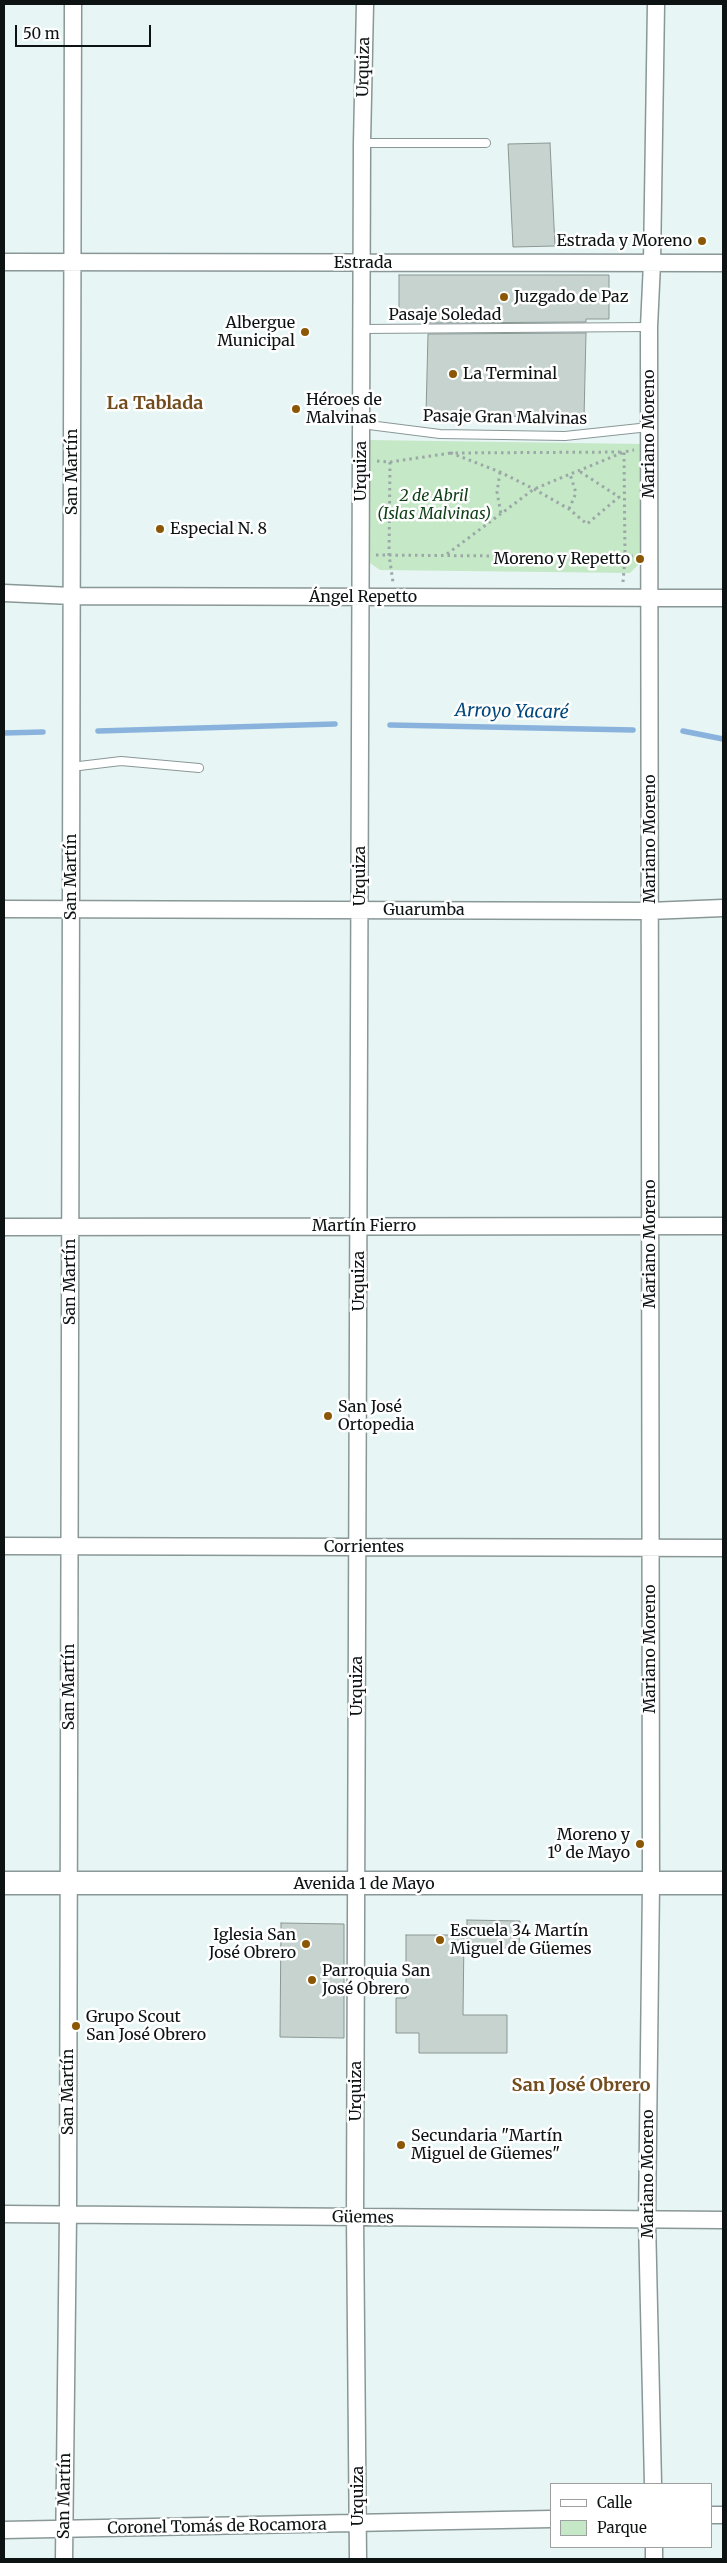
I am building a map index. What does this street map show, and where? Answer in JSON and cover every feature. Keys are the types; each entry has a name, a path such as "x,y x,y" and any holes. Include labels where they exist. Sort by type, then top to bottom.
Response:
{"main road":[{"name":"Avenida 1 de Mayo","path":"4,1883 723,1883"}],"street":[{"name":"San Martín","path":"64,2559 68,2215 73,4"},
{"name":"Urquiza","path":"358,2559 355,2218 356,1884 362,143 366,4"},
{"name":"Mariano Moreno","path":"653,2483 647,2220 650,1884 649,327 652,263 656,4"},
{"name":"Estrada","path":"4,262 723,263"},
{"name":"Ángel Repetto","path":"4,593 72,596 723,598"},
{"name":"Guarumba","path":"4,909 649,911 723,908"},
{"name":"Martín Fierro","path":"4,1227 723,1226"},
{"name":"Corrientes","path":"4,1546 723,1548"},
{"name":"Güemes","path":"4,2214 723,2220"},
{"name":"Coronel Tomás de Rocamora","path":"4,2530 550,2519"}],"lane":[{"path":"362,143 486,143"},
{"name":"Pasaje Soledad","path":"362,329 649,327"},
{"name":"Pasaje Gran Malvinas","path":"361,424 440,434 575,436 649,427"},
{"path":"71,767 121,761 200,768"}],"path":[{"path":"361,460 390,462 451,454 624,452"},
{"path":"447,554 534,489 624,452"},
{"path":"622,598 625,556 624,452"},
{"path":"451,454 500,472 534,489 569,509 586,524 619,497"},
{"path":"390,462 389,555 396,597"},
{"path":"579,471 619,497 624,497"},
{"path":"500,472 497,492 501,514"},
{"path":"569,509 576,493 570,474"},
{"path":"361,554 625,556"}],"green space":[{"name":"2 de Abril (Islas Malvinas)","path":"366,440 642,444 642,561 630,573 380,570 370,563 367,551"}],"building":[{"path":"550,143 555,246 513,247 508,144"},
{"name":"Juzgado de Paz","path":"399,275 609,275 609,319 586,319 586,322 428,323 428,319 399,319"},
{"path":"586,333 584,418 426,414 428,334"},
{"path":"467,1920 520,1921 519,1948 467,1948"},
{"name":"Parroquia San José Obrero","path":"281,1923 344,1924 344,2038 280,2037"},
{"path":"406,1935 464,1935 463,2015 507,2015 507,2053 419,2053 419,2033 396,2033 396,1998 406,1998"}],"waterway":[{"name":"Arroyo Yacaré","path":"98,731 335,724"},
{"name":"Arroyo Yacaré","path":"390,725 633,730"},
{"name":"Arroyo Yacaré","path":"683,731 723,739"},
{"name":"Arroyo Yacaré","path":"4,733 43,732"}],"place":[{"name":"Estrada y Moreno","path":"702,241"},
{"name":"Juzgado de Paz","path":"504,297"},
{"name":"Albergue Municipal","path":"305,332"},
{"name":"La Terminal","path":"453,374"},
{"name":"Héroes de Malvinas","path":"296,409"},
{"name":"Especial N. 8","path":"160,529"},
{"name":"Moreno y Repetto","path":"640,559"},
{"name":"San José Ortopedia","path":"328,1416"},
{"name":"Moreno y 1º de Mayo","path":"640,1844"},
{"name":"Escuela 34 Martín Miguel de Güemes","path":"440,1940"},
{"name":"Iglesia San José Obrero","path":"306,1944"},
{"name":"Parroquia San José Obrero","path":"312,1980"},
{"name":"Grupo Scout San José Obrero","path":"76,2026"},
{"name":"Secundaria \"Martín Miguel de Güemes\"","path":"401,2145"}],"district":[{"name":"La Tablada","path":"155,404"},
{"name":"San José Obrero","path":"581,2086"}]}
